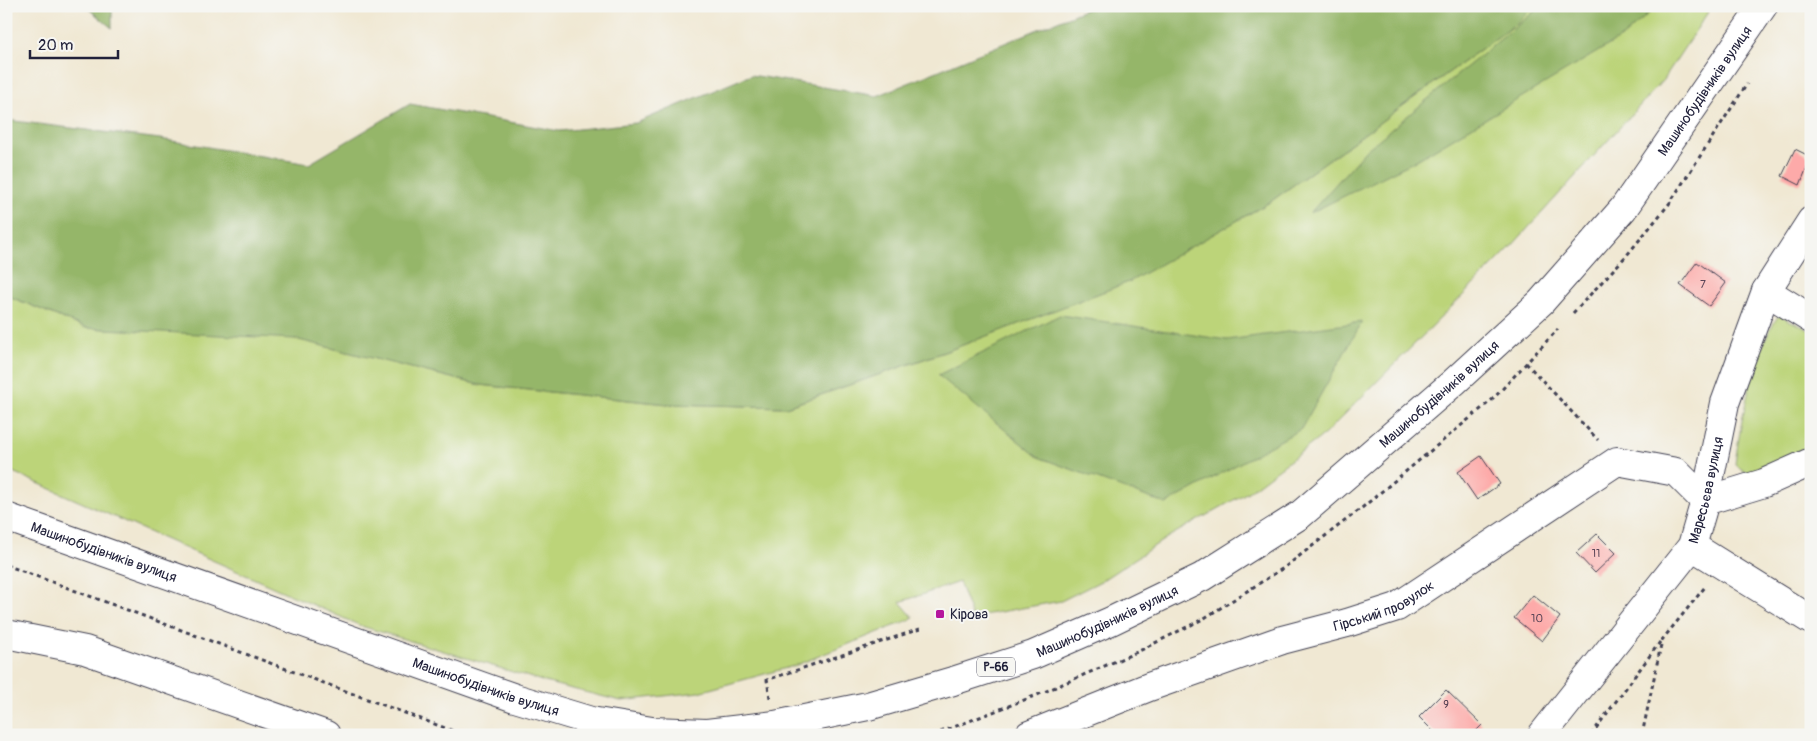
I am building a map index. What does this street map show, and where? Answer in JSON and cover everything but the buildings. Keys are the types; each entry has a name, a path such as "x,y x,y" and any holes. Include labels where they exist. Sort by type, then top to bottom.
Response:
{"main road":[{"name":"Машинобудівників вулиця","path":"6,517 515,698 591,721 652,731 684,734 708,733 775,725 868,706 1033,655 1111,622 1202,577 1300,515 1454,382 1541,302 1622,209 1763,6"},
{"name":"Маресьєва вулиця","path":"1542,735 1692,546 1705,501 1724,403 1766,292 1811,221"},
{"path":"1766,292 1811,318"},
{"path":"1617,461 1676,472 1705,501 1764,483 1811,462"},
{"name":"Гірський провулок","path":"1028,735 1149,687 1282,640 1347,623 1397,607 1617,461"},
{"path":"1692,546 1811,620"},
{"path":"6,634 86,650 326,735"}],"path":[{"path":"1526,363 1617,461"},
{"path":"6,565 464,735"},
{"path":"1591,735 1662,640 1722,565"},
{"path":"775,725 767,680 920,630"},
{"path":"1642,735 1662,640"}],"green space":[{"path":"85,6 112,6 112,28"},
{"path":"1094,6 1534,6 1517,23 1270,202 1129,282 947,351 786,407 668,404 480,385 295,339 86,328 6,295 6,120 160,139 309,164 410,104 559,131 636,123 751,75 877,96"},
{"path":"1534,6 1712,6 1663,80 1509,249 1325,434 1248,492 1168,537 1101,581 1061,601 972,617 959,582 900,602 914,618 794,666 699,692 621,701 552,684 361,626 6,469 6,295 86,328 284,336 480,385 668,404 786,407 947,351 1129,281 1270,202 1517,23"},
{"path":"1541,6 1657,6 1624,36 1415,161 1310,213 1366,150"},
{"path":"1060,315 1227,340 1362,322 1301,429 1166,504 1038,457 938,375"},
{"path":"1779,315 1811,331 1811,451 1749,475 1735,464 1741,428 1756,365 1770,329"}],"place":[{"name":"Кірова","path":"940,614"}]}
